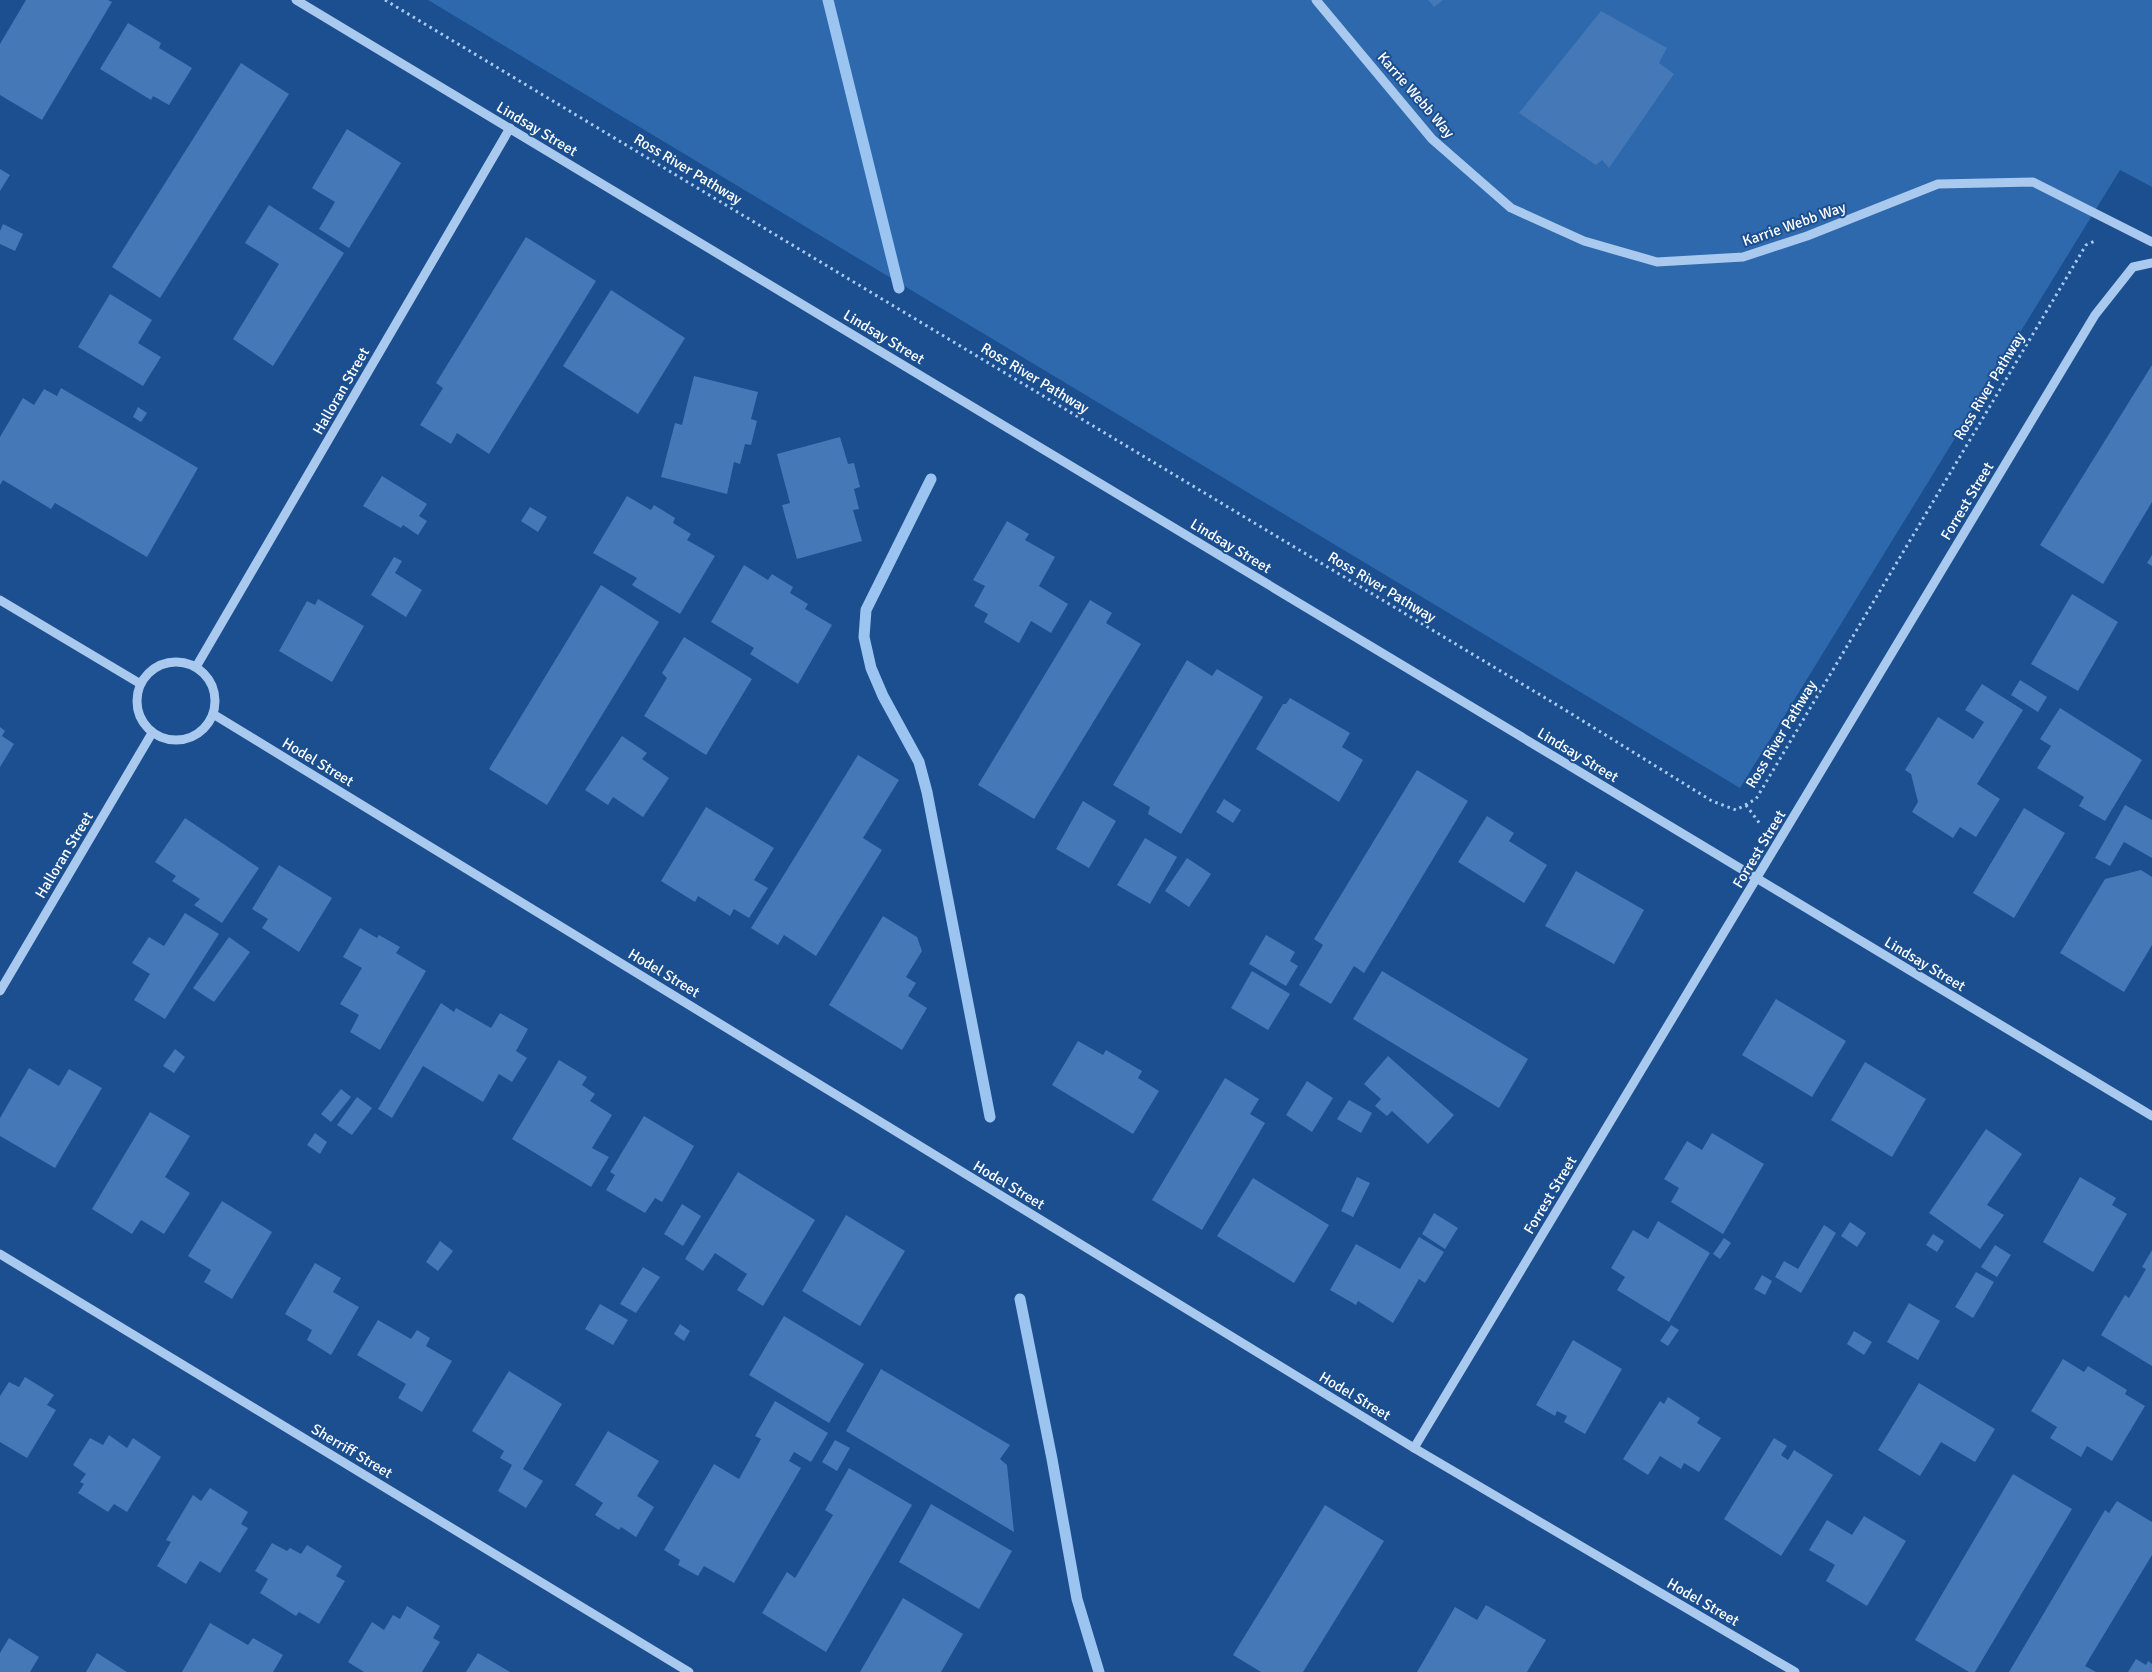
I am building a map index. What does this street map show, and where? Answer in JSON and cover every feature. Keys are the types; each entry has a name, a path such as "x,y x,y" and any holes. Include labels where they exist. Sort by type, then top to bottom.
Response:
{"street":[{"name":"Lindsay Street","path":"296,0 2152,1116"},
{"name":"Karrie Webb Way","path":"1316,0 1432,138 1511,208 1584,241 1658,262 1743,257 1807,236 1938,184 2033,182 2152,242"},
{"name":"Halloran Street","path":"196,667 510,128"},
{"name":"Forrest Street","path":"1414,1448 2095,315 2133,267 2152,263"},
{"path":"0,600 140,683"},
{"path":"171,662 184,662 196,667 207,676 213,689 215,702 213,714 207,726 196,735 183,740 169,740 152,733 143,723 137,711 136,697 140,683 147,674 158,666 171,662"},
{"name":"Hodel Street","path":"213,714 1414,1448 1795,1672"},
{"name":"Halloran Street","path":"0,991 152,733"},
{"name":"Sherriff Street","path":"0,1254 689,1672"}],"path":[{"name":"Ross River Pathway","path":"385,0 1536,693 1712,801 1736,810 1756,799 2086,245 2127,229"}],"shaded area":[{"path":"428,0 2152,0 2152,187 2120,170 1740,788"}],"building":[{"path":"26,0 108,0 112,2 42,120 0,95 0,44"},
{"path":"1428,0 1443,0 1434,7"},
{"path":"1601,11 1667,48 1659,63 1674,74 1609,168 1602,160 1596,165 1519,113"},
{"path":"128,23 161,43 159,48 192,68 169,105 153,96 151,100 100,69"},
{"path":"241,63 289,94 160,298 112,267"},
{"path":"347,129 401,163 349,248 319,229 335,202 312,188"},
{"path":"0,169 10,175 0,191"},
{"path":"269,205 344,253 273,366 233,339 279,264 245,243"},
{"path":"3,224 23,234 15,251 0,244 0,231"},
{"path":"526,237 596,281 489,454 457,433 451,444 420,425 443,388 436,383"},
{"path":"611,290 685,338 638,414 563,366"},
{"path":"110,294 152,320 138,343 161,357 143,386 78,347"},
{"path":"2152,365 2152,502 2103,584 2040,545"},
{"path":"694,376 758,392 751,419 757,421 751,445 745,444 740,464 734,462 727,494 661,477 675,423 682,425"},
{"path":"61,388 198,468 147,557 55,503 51,509 3,480 0,485 0,437 23,398 34,405 44,389 57,396"},
{"path":"138,407 147,413 141,422 133,417"},
{"path":"840,437 848,464 854,463 860,487 854,489 859,509 853,510 862,541 797,559 782,505 790,503 777,454"},
{"path":"382,476 427,504 419,516 427,521 418,535 403,525 401,528 363,506"},
{"path":"627,496 651,510 654,505 675,518 673,523 691,534 687,540 715,556 680,614 632,585 637,578 593,553"},
{"path":"530,507 547,517 538,532 521,521"},
{"path":"1007,521 1029,534 1025,540 1055,557 1039,586 1068,604 1051,633 1031,621 1019,643 984,622 988,614 974,606 985,586 973,580"},
{"path":"2152,555 2152,566 2147,563"},
{"path":"394,557 402,561 395,573 422,590 406,617 371,595"},
{"path":"744,565 768,580 772,574 793,587 790,593 808,604 805,609 832,625 798,684 750,654 754,648 711,622"},
{"path":"601,585 659,622 547,805 489,769"},
{"path":"2072,594 2118,622 2078,691 2031,664"},
{"path":"318,599 364,626 332,682 279,651 307,601 315,605"},
{"path":"1090,600 1112,613 1106,623 1141,644 1034,819 978,785"},
{"path":"684,637 752,679 706,755 644,716 667,678 662,673"},
{"path":"1187,660 1212,676 1217,669 1263,697 1181,834 1148,814 1150,807 1113,785"},
{"path":"2020,680 2047,697 2038,712 2011,695"},
{"path":"1982,684 2023,710 1977,784 2000,799 1976,837 1960,827 1953,838 1912,812 1918,802 1911,774 1905,770 1938,717 1973,739 1984,722 1965,710"},
{"path":"1290,698 1350,733 1342,747 1363,760 1339,802 1256,749 1283,704 1286,704"},
{"path":"2060,708 2142,760 2105,821 2079,806 2084,797 2037,768 2051,746 2040,739"},
{"path":"0,727 5,731 2,736 14,744 0,767"},
{"path":"622,736 647,753 642,759 669,778 643,817 613,797 608,805 585,790"},
{"path":"858,755 899,780 863,838 882,850 816,956 784,935 778,945 751,928"},
{"path":"1417,770 1468,801 1364,973 1354,966 1331,1004 1299,985 1323,945 1314,939"},
{"path":"1224,799 1241,810 1233,823 1216,812"},
{"path":"1083,801 1116,821 1089,868 1056,849"},
{"path":"2125,805 2152,820 2152,858 2124,842 2110,866 2095,858"},
{"path":"706,807 774,848 754,880 768,888 749,918 734,909 730,916 698,896 695,902 661,881"},
{"path":"2024,808 2065,833 2014,918 1973,893"},
{"path":"1487,816 1514,833 1509,841 1547,865 1524,903 1458,862"},
{"path":"185,818 259,868 222,923 194,905 200,899 172,881 176,876 155,862"},
{"path":"1145,838 1177,857 1150,904 1117,885"},
{"path":"1187,858 1211,874 1189,907 1165,891"},
{"path":"279,865 332,898 299,952 262,928 268,919 252,909"},
{"path":"2141,870 2152,877 2152,945 2124,992 2060,953 2105,879"},
{"path":"1576,871 1644,910 1614,964 1545,926"},
{"path":"185,913 219,934 165,1019 134,1000 150,974 132,963 149,937 164,946"},
{"path":"883,916 917,937 922,951 906,977 916,983 908,996 927,1008 902,1050 829,1005"},
{"path":"360,928 377,938 379,935 400,947 396,953 426,971 380,1050 350,1032 359,1015 340,1004 362,968 343,957"},
{"path":"1266,935 1295,952 1290,961 1298,966 1286,986 1249,964"},
{"path":"229,937 250,952 214,1002 193,988"},
{"path":"1252,971 1290,994 1268,1030 1231,1008"},
{"path":"1382,971 1528,1059 1499,1108 1353,1019"},
{"path":"1776,999 1846,1041 1812,1097 1742,1055"},
{"path":"441,1003 454,1012 456,1008 491,1028 500,1013 528,1029 516,1051 527,1058 512,1082 499,1074 483,1102 423,1066 392,1118 378,1109"},
{"path":"1078,1041 1103,1055 1106,1050 1142,1071 1138,1078 1159,1091 1133,1134 1052,1085"},
{"path":"175,1049 185,1057 174,1073 163,1066"},
{"path":"1388,1056 1454,1115 1428,1144 1392,1111 1387,1116 1375,1106 1381,1099 1364,1084"},
{"path":"559,1060 587,1077 582,1085 595,1094 590,1101 612,1115 592,1148 609,1157 591,1187 512,1139"},
{"path":"1865,1062 1926,1099 1892,1157 1831,1120"},
{"path":"29,1068 59,1086 69,1069 102,1088 55,1168 0,1136 0,1118"},
{"path":"1225,1078 1259,1099 1250,1114 1265,1123 1202,1230 1152,1200"},
{"path":"1307,1081 1333,1098 1312,1132 1286,1115"},
{"path":"341,1089 351,1097 331,1122 321,1114"},
{"path":"357,1097 372,1108 352,1135 337,1125"},
{"path":"1349,1100 1372,1113 1361,1133 1337,1119"},
{"path":"150,1112 190,1136 165,1177 190,1193 164,1234 141,1220 132,1234 92,1209"},
{"path":"644,1116 694,1146 662,1202 655,1198 645,1213 606,1190 615,1175 610,1172"},
{"path":"1986,1129 2022,1154 1987,1205 2004,1215 1980,1249 1929,1213"},
{"path":"315,1133 327,1142 320,1154 307,1145"},
{"path":"1712,1133 1764,1164 1723,1234 1671,1202 1679,1188 1664,1179 1687,1141 1702,1150"},
{"path":"738,1172 815,1220 763,1306 737,1290 747,1274 715,1253 703,1271 685,1259"},
{"path":"1357,1177 1370,1183 1353,1217 1341,1211"},
{"path":"2080,1177 2116,1198 2112,1205 2127,1214 2093,1272 2043,1242"},
{"path":"1253,1178 1329,1225 1294,1283 1217,1236"},
{"path":"222,1201 272,1232 232,1299 204,1282 211,1270 188,1256"},
{"path":"682,1204 701,1216 683,1246 664,1234"},
{"path":"1434,1213 1458,1228 1445,1249 1422,1234"},
{"path":"846,1215 905,1251 860,1326 802,1291"},
{"path":"1658,1221 1710,1253 1669,1322 1617,1290 1625,1277 1611,1268 1633,1230 1648,1239"},
{"path":"1850,1222 1866,1233 1857,1247 1841,1236"},
{"path":"1824,1225 1836,1233 1801,1293 1775,1277 1784,1261 1798,1269"},
{"path":"1933,1234 1944,1241 1937,1252 1926,1245"},
{"path":"1419,1237 1444,1252 1425,1283 1419,1279 1393,1323 1358,1301 1356,1305 1330,1290 1356,1244 1400,1269"},
{"path":"1724,1238 1731,1243 1720,1259 1713,1254"},
{"path":"440,1241 453,1251 438,1271 426,1262"},
{"path":"1995,1245 2011,1255 1997,1277 1981,1267"},
{"path":"2152,1250 2152,1366 2101,1335 2125,1295 2129,1298 2146,1269 2142,1267"},
{"path":"315,1263 341,1278 333,1292 359,1307 331,1355 307,1340 312,1330 285,1314"},
{"path":"643,1267 660,1277 636,1313 620,1304"},
{"path":"1976,1272 1994,1282 1973,1318 1955,1307"},
{"path":"1762,1275 1772,1281 1765,1295 1754,1289"},
{"path":"1909,1303 1940,1321 1918,1360 1887,1342"},
{"path":"600,1304 628,1320 613,1345 585,1329"},
{"path":"784,1316 864,1364 829,1423 749,1375"},
{"path":"378,1320 411,1339 417,1330 430,1338 426,1346 452,1361 422,1412 398,1398 406,1384 357,1355"},
{"path":"680,1324 690,1331 684,1341 674,1334"},
{"path":"1671,1325 1679,1330 1668,1346 1660,1341"},
{"path":"1854,1331 1872,1342 1864,1355 1847,1344"},
{"path":"1573,1340 1622,1369 1585,1434 1564,1422 1567,1416 1557,1411 1555,1416 1536,1405"},
{"path":"2063,1359 2084,1372 2088,1366 2127,1390 2125,1394 2145,1406 2112,1461 2087,1446 2081,1457 2050,1438 2057,1427 2031,1411"},
{"path":"881,1369 1010,1445 1000,1459 1007,1465 1014,1532 846,1431"},
{"path":"509,1371 562,1404 523,1469 543,1481 526,1508 498,1491 512,1465 500,1458 504,1451 472,1431"},
{"path":"25,1377 54,1395 47,1405 56,1410 27,1458 0,1442 0,1396 9,1382 19,1387"},
{"path":"1919,1383 1995,1429 1975,1462 1941,1442 1920,1476 1878,1450"},
{"path":"1668,1397 1700,1418 1697,1423 1721,1438 1699,1472 1684,1463 1681,1469 1660,1456 1648,1475 1623,1459 1660,1401 1664,1404"},
{"path":"775,1401 828,1433 811,1462 794,1452 789,1461 801,1468 734,1583 704,1566 698,1576 678,1565 680,1560 664,1550 714,1464 739,1479 761,1439 755,1436"},
{"path":"608,1431 659,1461 637,1496 654,1507 636,1537 621,1527 619,1530 595,1515 603,1503 575,1485"},
{"path":"109,1435 127,1448 133,1438 161,1457 127,1512 114,1504 108,1512 78,1493 84,1484 80,1482 86,1474 73,1465 90,1438 103,1445"},
{"path":"1774,1438 1787,1446 1781,1455 1788,1460 1794,1450 1833,1475 1781,1556 1724,1519"},
{"path":"835,1440 850,1448 837,1471 822,1462"},
{"path":"849,1468 912,1505 826,1652 762,1613 787,1572 795,1578 833,1515 825,1510"},
{"path":"2013,1474 2072,1509 1975,1672 1969,1672 1915,1640"},
{"path":"210,1488 248,1512 241,1524 248,1528 220,1573 200,1561 186,1584 157,1566 171,1542 166,1540 193,1495 201,1501"},
{"path":"2117,1501 2152,1522 2152,1555 2085,1666 2096,1672 2009,1672 2105,1510 2109,1513"},
{"path":"931,1504 1012,1551 979,1609 899,1562"},
{"path":"1325,1505 1384,1541 1303,1672 1261,1672 1233,1655"},
{"path":"1864,1516 1906,1541 1867,1606 1826,1581 1835,1565 1809,1550 1827,1520 1852,1535"},
{"path":"272,1543 287,1551 290,1548 301,1554 307,1545 342,1566 336,1576 345,1581 319,1624 299,1612 296,1616 260,1593 268,1579 255,1571"},
{"path":"903,1598 963,1634 941,1672 860,1672"},
{"path":"1486,1605 1546,1640 1527,1672 1417,1672 1455,1607 1477,1620"},
{"path":"407,1606 440,1626 433,1638 440,1642 422,1672 364,1672 348,1662 372,1622 384,1630 393,1615 400,1619"},
{"path":"210,1623 248,1645 253,1638 283,1655 273,1672 182,1672"},
{"path":"9,1638 39,1657 30,1672 0,1672 0,1653"},
{"path":"97,1653 127,1672 86,1672"},
{"path":"478,1653 510,1672 466,1672"},
{"path":"2136,1659 2146,1665 2148,1661 2152,1664 2152,1672 2128,1672"}],"waterway":[{"path":"828,0 899,288"},
{"path":"931,479 866,610 864,637 871,668 883,696 919,762 927,792 990,1117"},
{"path":"1020,1299 1052,1459 1077,1599 1099,1672"}]}
